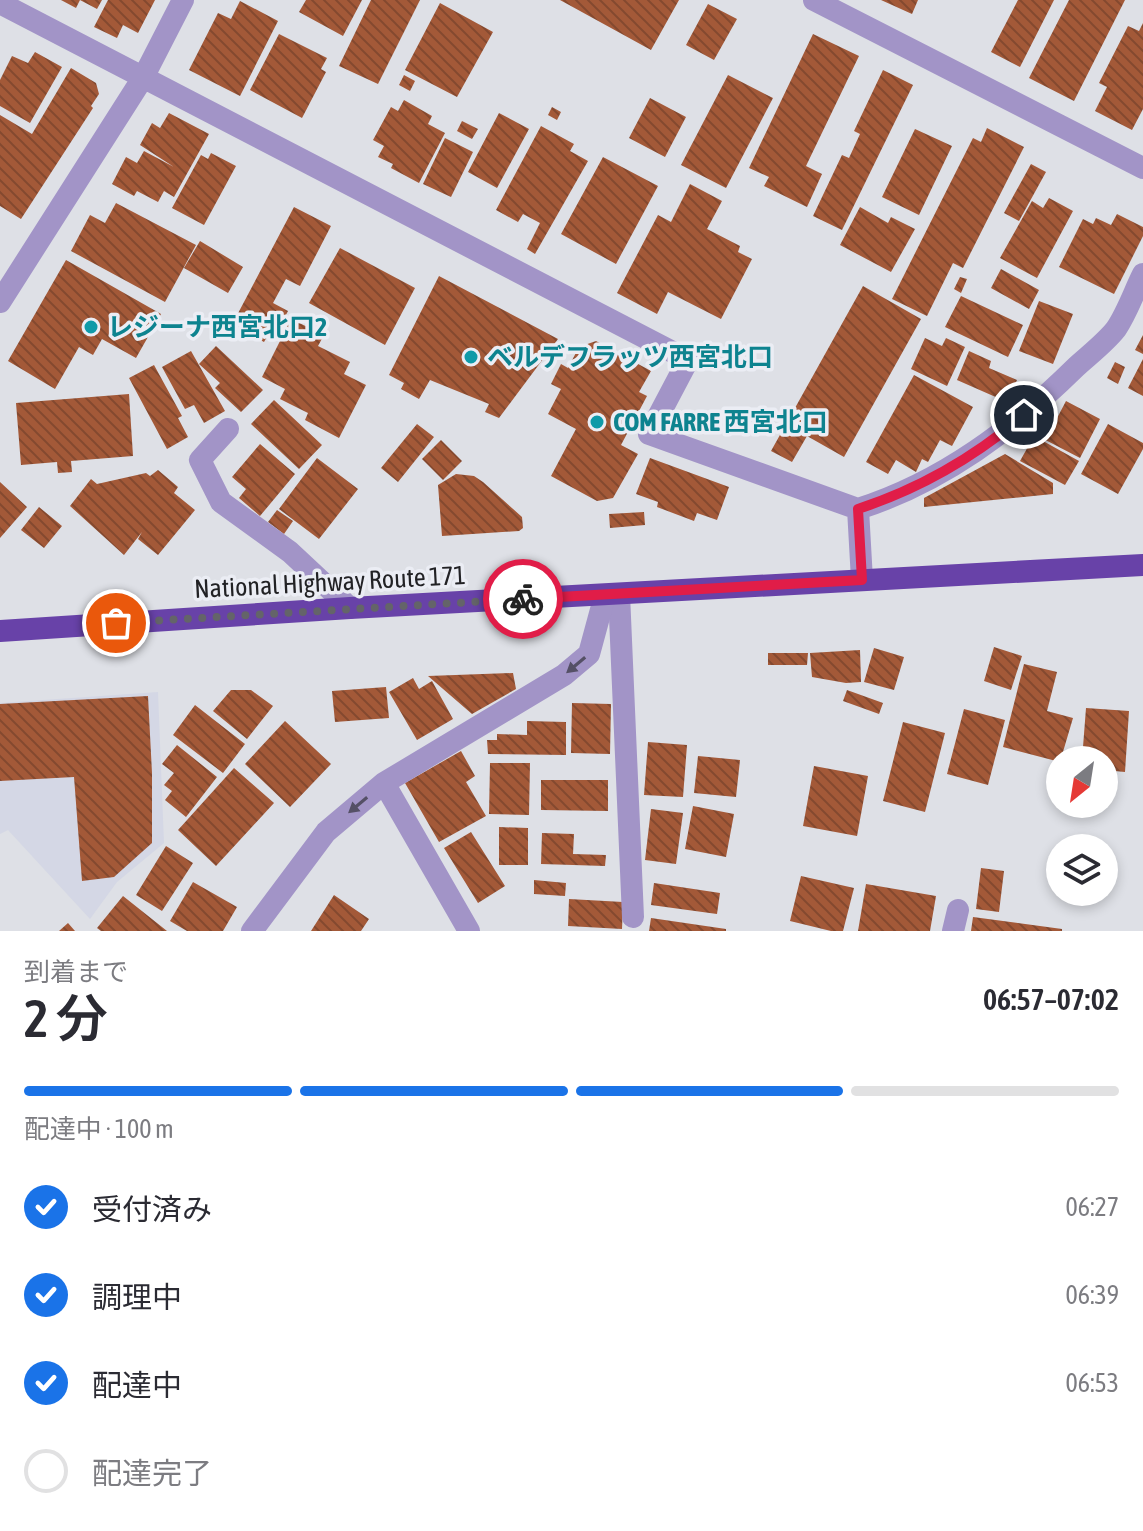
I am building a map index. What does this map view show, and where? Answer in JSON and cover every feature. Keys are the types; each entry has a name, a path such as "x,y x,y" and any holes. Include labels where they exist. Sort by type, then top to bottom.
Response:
{"highway":[{"name":"National Highway Route 171","path":"0,631 350,608 1143,565"}],"street":[{"path":"0,302 144,76 183,0"},
{"path":"814,0 1143,168"},
{"path":"0,3 688,360 649,434 858,509 887,500 956,465 1005,431 1115,329 1143,274"},
{"path":"228,429 200,460 221,502 290,552 350,608"},
{"path":"858,509 862,580"},
{"path":"252,931 326,832 384,783 572,668 589,654 612,594"},
{"path":"612,594 633,917"},
{"path":"384,783 469,931"}],"shaded area":[{"path":"158,692 164,843 117,882 90,919 8,830 0,834 0,703"}],"building":[{"path":"61,0 80,0 76,8"},
{"path":"80,0 102,0 97,9"},
{"path":"108,0 155,0 138,33 123,25 117,38 94,27"},
{"path":"306,0 362,0 343,36 299,12"},
{"path":"371,0 420,0 378,84 339,66"},
{"path":"560,0 679,0 651,50"},
{"path":"881,0 918,0 912,14"},
{"path":"1018,0 1054,0 1020,67 991,52"},
{"path":"1069,0 1125,0 1074,101 1029,78"},
{"path":"240,1 278,21 240,96 189,70 218,13 231,19"},
{"path":"440,3 493,32 457,97 405,70"},
{"path":"708,4 737,19 714,60 686,45"},
{"path":"1143,23 1143,109 1132,130 1095,111 1107,87 1099,83 1128,26 1139,31"},
{"path":"279,34 327,58 321,69 326,72 302,118 250,90"},
{"path":"813,34 859,56 806,166 822,174 807,207 764,186 769,177 749,168"},
{"path":"35,52 62,67 30,123 0,106 0,80 12,56 28,63"},
{"path":"71,68 96,83 99,94 21,219 0,206 0,115 32,134"},
{"path":"883,70 913,85 842,230 813,216 842,155 849,158 860,134 854,131"},
{"path":"404,75 415,81 410,91 399,85"},
{"path":"728,75 773,98 726,188 681,165"},
{"path":"650,98 686,117 665,157 629,138"},
{"path":"404,100 432,116 428,124 445,133 419,183 378,157 384,146 373,140 391,107 398,111"},
{"path":"552,107 561,112 557,120 548,115"},
{"path":"169,113 209,134 174,197 164,191 158,202 137,191 134,196 112,184 126,157 137,163 144,151 174,167 140,145 152,123 160,128"},
{"path":"499,113 529,129 497,188 468,172"},
{"path":"462,121 478,129 472,139 457,131"},
{"path":"541,126 574,144 570,151 588,161 535,254 527,249 540,223 523,214 518,222 496,210"},
{"path":"987,128 1024,147 963,268 953,263 927,316 892,299 973,138 981,142"},
{"path":"915,129 952,146 919,215 882,197"},
{"path":"445,138 473,152 451,197 423,184"},
{"path":"211,153 236,166 204,225 172,208 201,155 208,159"},
{"path":"603,157 658,186 616,264 561,234"},
{"path":"1031,164 1046,172 1019,221 1004,213"},
{"path":"690,184 722,201 707,229 740,246 738,252 752,259 721,319 668,292 657,314 617,293 658,215 671,222"},
{"path":"1049,198 1073,211 1037,278 1000,258 1032,201 1043,208"},
{"path":"116,203 196,245 165,302 71,251 90,215 105,223"},
{"path":"294,207 331,226 300,286 286,279 273,303 288,311 274,338 268,335 264,342 245,332 248,327 235,319"},
{"path":"860,207 888,223 891,217 915,229 891,272 840,245"},
{"path":"1117,214 1143,227 1143,236 1114,294 1059,267 1083,219 1093,224 1096,218 1111,225"},
{"path":"200,241 243,267 228,293 184,268"},
{"path":"340,248 415,288 385,345 309,303"},
{"name":"レジーナ西宮北口2","path":"66,260 161,314 136,358 102,339 93,355 79,347 55,389 8,361"},
{"path":"1001,269 1039,290 1029,309 991,288"},
{"name":"ベルデフラッツ西宮北口","path":"439,276 558,339 499,418 485,412 489,404 430,380 419,399 401,389 404,383 389,375"},
{"path":"960,277 967,279 961,293 954,289"},
{"path":"863,286 921,319 844,457 807,436 792,462 771,451"},
{"path":"961,296 1023,325 1008,357 945,327"},
{"path":"1039,301 1073,314 1053,364 1019,351"},
{"path":"291,319 324,335 318,346 350,362 344,374 366,385 339,438 305,420 308,413 280,399 285,389 262,377"},
{"path":"1143,335 1143,354 1135,350"},
{"path":"925,338 942,346 946,338 965,347 947,386 911,369"},
{"name":"COM FARRE 西宮北口","path":"596,341 651,371 639,392 647,396 621,445 638,454 613,498 597,501 551,476 576,429 548,414 561,389 551,384 561,364 568,368 579,347"},
{"path":"216,346 263,390 241,412 215,388 220,383 199,364"},
{"path":"191,351 225,411 204,423 194,405 185,409 162,367"},
{"path":"969,351 991,361 989,368 1017,380 1007,402 957,380"},
{"path":"1143,359 1143,396 1128,388"},
{"path":"1115,362 1125,367 1118,384 1107,378"},
{"path":"154,365 182,416 178,418 188,437 167,449 129,378"},
{"path":"914,375 973,407 952,446 940,440 928,462 922,459 916,472 896,460 888,474 866,462"},
{"path":"129,394 133,456 71,461 72,472 58,473 57,462 21,465 16,403"},
{"path":"274,400 322,445 299,469 251,424"},
{"path":"1066,401 1100,419 1080,458 1034,434 1044,416 1055,422"},
{"path":"417,424 434,437 398,482 381,468"},
{"path":"1108,424 1143,443 1143,449 1118,494 1081,474"},
{"path":"1034,436 1079,461 1065,485 1020,461"},
{"path":"441,440 462,461 443,480 422,459"},
{"path":"260,444 295,474 260,516 239,498 246,489 232,477"},
{"path":"1005,454 1053,483 1053,494 924,507 924,498"},
{"path":"317,458 358,489 319,539 279,509"},
{"path":"650,458 729,487 717,520 697,513 694,521 657,507 658,502 636,494"},
{"path":"158,470 178,487 174,493 195,510 158,555 138,539 142,532 124,555 70,506 91,479 97,484 146,473 150,476"},
{"path":"456,474 474,476 483,482 522,517 523,528 519,531 442,536 438,485"},
{"path":"0,482 27,507 0,538"},
{"path":"39,507 62,526 44,548 21,530"},
{"path":"277,510 293,521 284,534 268,522"},
{"path":"644,512 645,525 610,528 609,514"},
{"path":"994,647 1022,656 1011,690 984,681"},
{"path":"874,648 904,657 894,690 864,682"},
{"path":"860,650 861,682 846,683 812,677 810,653"},
{"path":"768,653 808,653 807,665 768,665"},
{"path":"1024,664 1057,672 1047,711 1073,718 1065,746 1046,746 1046,758 1003,747"},
{"path":"513,673 516,689 472,714 428,676"},
{"path":"413,678 419,689 432,681 453,719 417,740 389,692"},
{"path":"386,687 389,718 335,722 332,691"},
{"path":"231,690 251,690 273,706 247,739 213,711"},
{"path":"847,690 883,703 879,714 843,701"},
{"path":"148,696 152,843 114,877 82,881 74,777 0,781 0,704"},
{"path":"572,703 611,704 610,754 571,753"},
{"path":"195,705 245,744 223,773 173,735"},
{"path":"1086,708 1129,711 1125,772 1118,771 1118,746 1083,746"},
{"path":"964,709 1005,720 988,785 947,774"},
{"path":"285,721 331,764 290,807 245,764"},
{"path":"527,721 566,722 566,755 488,754 487,740 497,740 497,734 527,735"},
{"path":"903,722 945,733 925,812 883,801"},
{"path":"648,742 687,745 683,797 644,795"},
{"path":"177,745 217,777 186,817 165,800 172,791 164,785 174,773 162,764"},
{"path":"461,751 475,776 466,782 486,816 439,842 405,783"},
{"path":"698,756 740,760 736,797 694,793"},
{"path":"490,763 530,763 529,815 489,814"},
{"path":"814,766 868,776 857,836 803,826"},
{"path":"234,768 274,803 216,866 178,830"},
{"path":"541,780 608,780 608,811 541,810"},
{"path":"693,806 734,814 726,857 685,849"},
{"path":"651,809 683,813 676,864 645,860"},
{"path":"499,827 528,828 528,865 499,865"},
{"path":"471,832 505,886 478,903 444,848"},
{"path":"542,833 574,834 573,854 606,855 605,866 541,864"},
{"path":"166,846 193,863 162,911 136,895"},
{"path":"981,868 1004,871 999,912 976,909"},
{"path":"801,876 854,888 843,931 790,921"},
{"path":"534,880 566,883 565,896 534,894"},
{"path":"193,882 237,907 223,931 187,931 170,921"},
{"path":"654,883 720,893 717,914 651,905"},
{"path":"866,884 936,896 930,931 858,931"},
{"path":"334,895 369,919 361,931 311,931"},
{"path":"123,896 167,931 101,931 97,928"},
{"path":"569,899 623,902 622,929 568,926"},
{"path":"973,917 1062,929 1062,931 971,931"},
{"path":"651,918 726,929 726,931 649,931"},
{"path":"68,923 75,931 59,931"}],"way so far":[{"path":"116,623 523,599"}],"place":[{"name":"レジーナ西宮北口2","path":"91,327"},
{"name":"ベルデフラッツ西宮北口","path":"471,357"},
{"name":"COM FARRE 西宮北口","path":"597,422"}],"route":[{"path":"523,599 862,580 858,509 887,500 956,465 1024,415"}]}
